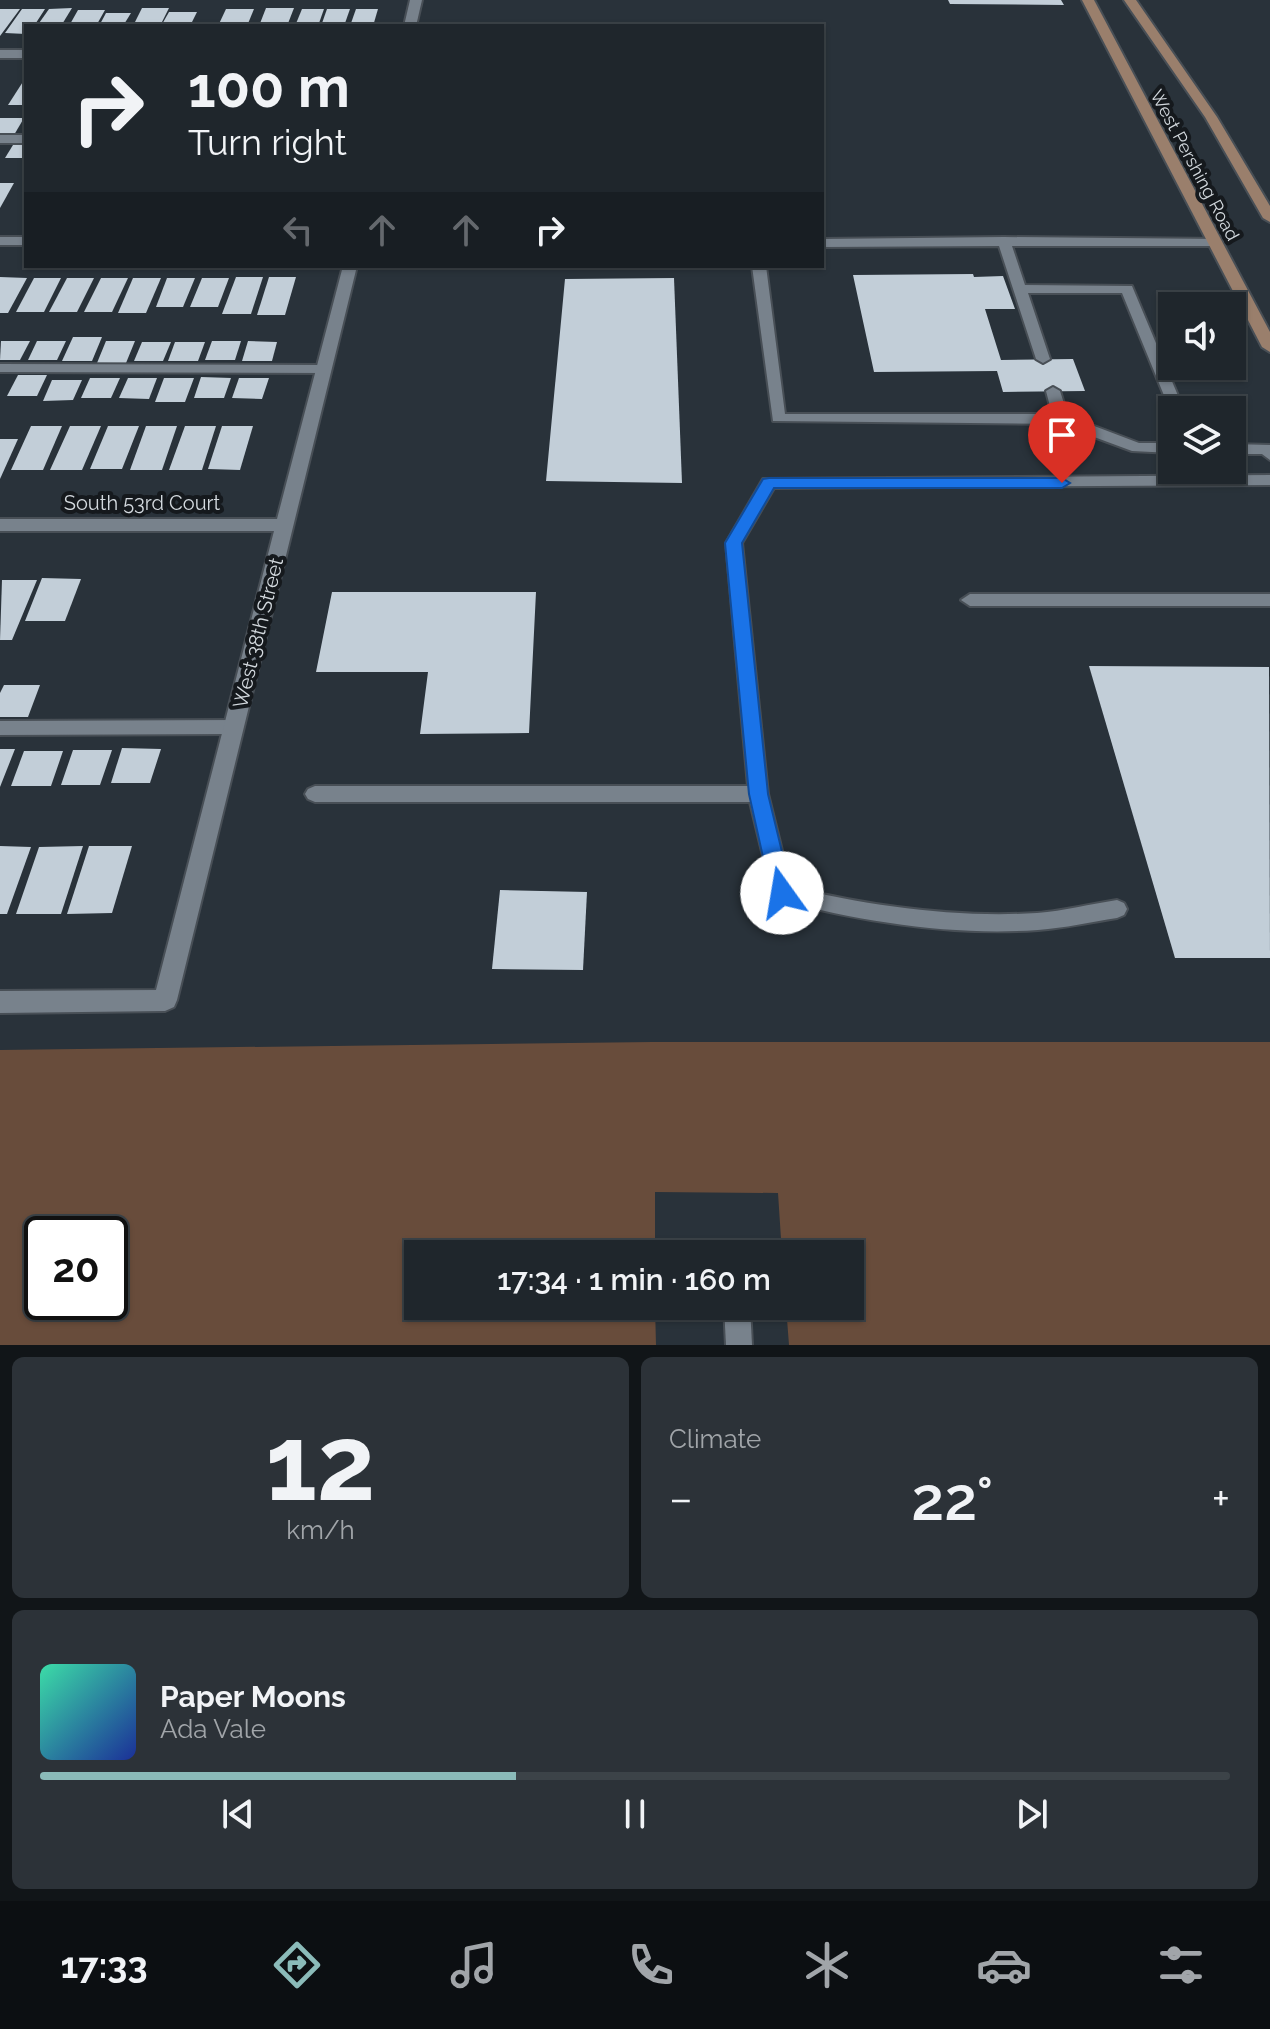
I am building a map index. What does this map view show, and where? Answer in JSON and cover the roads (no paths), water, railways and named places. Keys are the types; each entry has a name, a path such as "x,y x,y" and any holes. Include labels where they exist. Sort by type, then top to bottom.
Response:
{"main road":[{"name":"West Pershing Road","path":"1088,0 1270,347"},
{"name":"West Pershing Road","path":"1130,0 1211,117 1270,218"}],"street":[{"path":"410,24 416,0"},
{"path":"0,54 24,54"},
{"path":"0,241 24,241"},
{"name":"West 38th Street","path":"0,1002 165,1000 349,268"},
{"name":"South 53rd Court","path":"0,525 285,525"}],"lane":[{"path":"0,139 24,139"},
{"path":"1004,241 1043,359"},
{"path":"824,243 1215,242"},
{"path":"759,268 778,418 1061,419 1137,448 1158,448"},
{"path":"1019,289 1127,289 1171,396"},
{"path":"0,368 324,369"},
{"path":"1053,391 1061,419"},
{"path":"1246,449 1267,449 1270,455"},
{"path":"1117,909 1028,923 941,920 850,911 782,893 758,794 734,543 769,483 1270,480"},
{"path":"970,600 1270,600"},
{"path":"0,728 234,727"},
{"path":"315,794 758,794"},
{"path":"738,1320 739,1345"}]}
